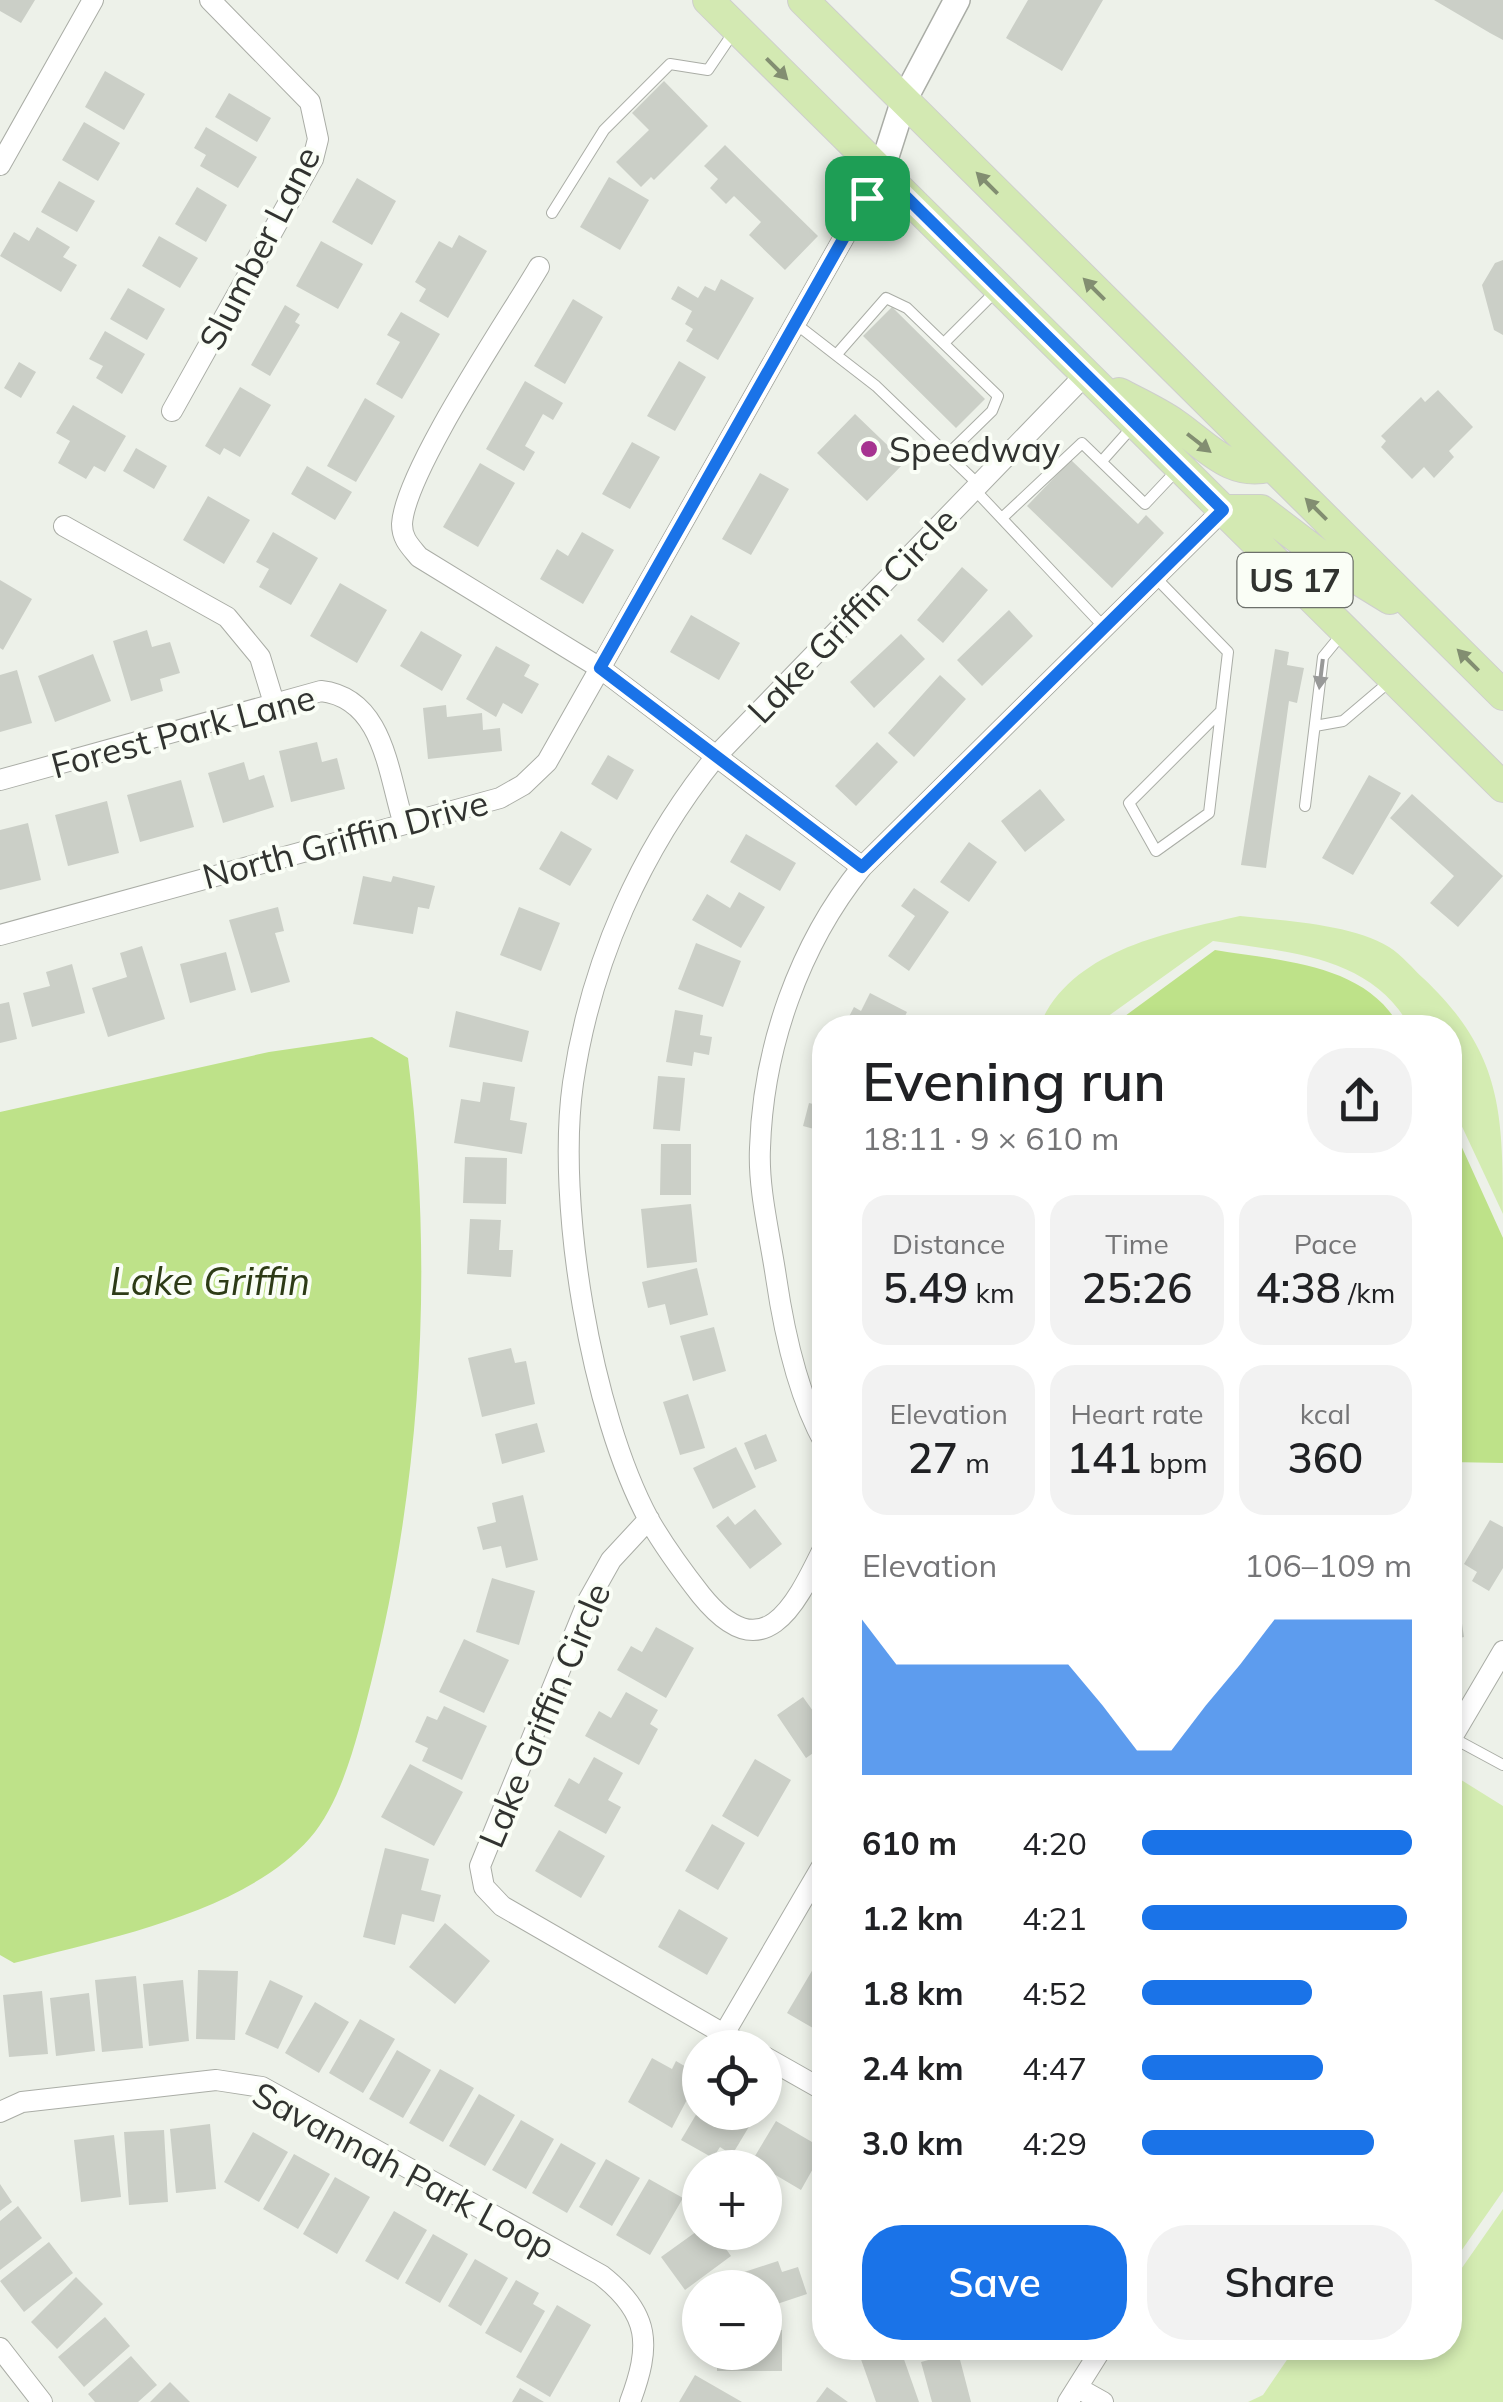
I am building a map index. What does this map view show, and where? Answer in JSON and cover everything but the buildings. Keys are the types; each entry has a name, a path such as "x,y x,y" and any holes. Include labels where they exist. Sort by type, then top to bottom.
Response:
{"main road":[{"name":"US 17","path":"708,0 1503,787"},
{"name":"US 17","path":"803,0 1503,693"},
{"path":"1086,374 1174,423 1235,467 1254,472 1272,466"},
{"path":"1223,510 1261,510 1328,561 1435,628"},
{"path":"1440,724 1503,757"}],"street":[{"path":"0,164 93,0"},
{"name":"Slumber Lane","path":"172,411 313,160 318,139 310,102 210,0"},
{"path":"881,172 904,100 957,0"},
{"name":"North Griffin Drive","path":"0,935 403,821 500,798 523,785 546,762 881,172"},
{"path":"539,267 417,474 402,525 404,540 419,557 600,668 862,867"},
{"name":"Lake Griffin Circle","path":"717,2030 502,1906 484,1887 480,1866 588,1600 611,1560 649,1519 618,1447 582,1289 568,1155 573,1086 584,1020 631,888 677,805 718,754 1086,374"},
{"path":"812,1407 783,1324 759,1152 767,1079 806,954 831,905 862,867 1223,510"},
{"path":"64,526 227,618 260,657 274,704"},
{"name":"Forest Park Lane","path":"0,780 321,691 342,694 362,707 374,725 403,821"},
{"path":"649,1519 718,1615 750,1629 775,1624 794,1606 812,1571"},
{"path":"1462,1703 1503,1652"},
{"path":"726,2030 812,1884"},
{"path":"782,2067 812,2084"},
{"name":"Savannah Park Loop","path":"0,2112 22,2102 216,2080 262,2086 619,2289 643,2326 646,2361 630,2402"},
{"path":"0,2348 42,2402"},
{"path":"1095,2360 1073,2395 1103,2402"}],"lane":[{"path":"552,213 604,130 670,64 708,70 736,28"},
{"path":"944,343 999,289"},
{"path":"837,354 886,298 907,308 994,390 998,402 948,454"},
{"path":"795,323 837,354 948,454 1104,627"},
{"path":"1102,462 1135,423"},
{"path":"1002,518 1082,442 1145,504 1180,467"},
{"path":"1155,577 1228,652 1221,711 1209,812 1156,851 1129,803 1221,711"},
{"path":"1305,806 1323,658 1344,630"},
{"path":"1315,726 1343,721 1393,678"},
{"path":"1462,1745 1503,1765"}],"shaded area":[{"path":"1240,916 1356,933 1398,954 1456,1015 1402,1015 1373,985 1350,971 1297,954 1213,941 1110,1015 1046,1015 1073,980 1097,963 1152,938"},
{"path":"1462,1023 1483,1059 1499,1114 1503,1214 1462,1127"},
{"path":"1462,1780 1503,1806 1503,2191 1462,2250"},
{"path":"1503,2209 1503,2402 1248,2402 1263,2395 1287,2360 1462,2360 1462,2268"}],"water":[{"path":"1215,950 1293,962 1343,977 1365,990 1391,1015 1126,1015"},
{"name":"Lake Griffin","path":"372,1037 408,1058 420,1215 418,1372 402,1529 388,1606 361,1722 341,1785 310,1838 282,1864 249,1886 172,1919 14,1963 0,1955 0,1112 269,1052"},
{"path":"1462,1147 1503,1238 1503,1463 1462,1462"}],"place":[{"name":"Speedway","path":"869,449"}],"route":[{"path":"881,172 1223,510 862,867 600,668 867,198 881,172"}]}
